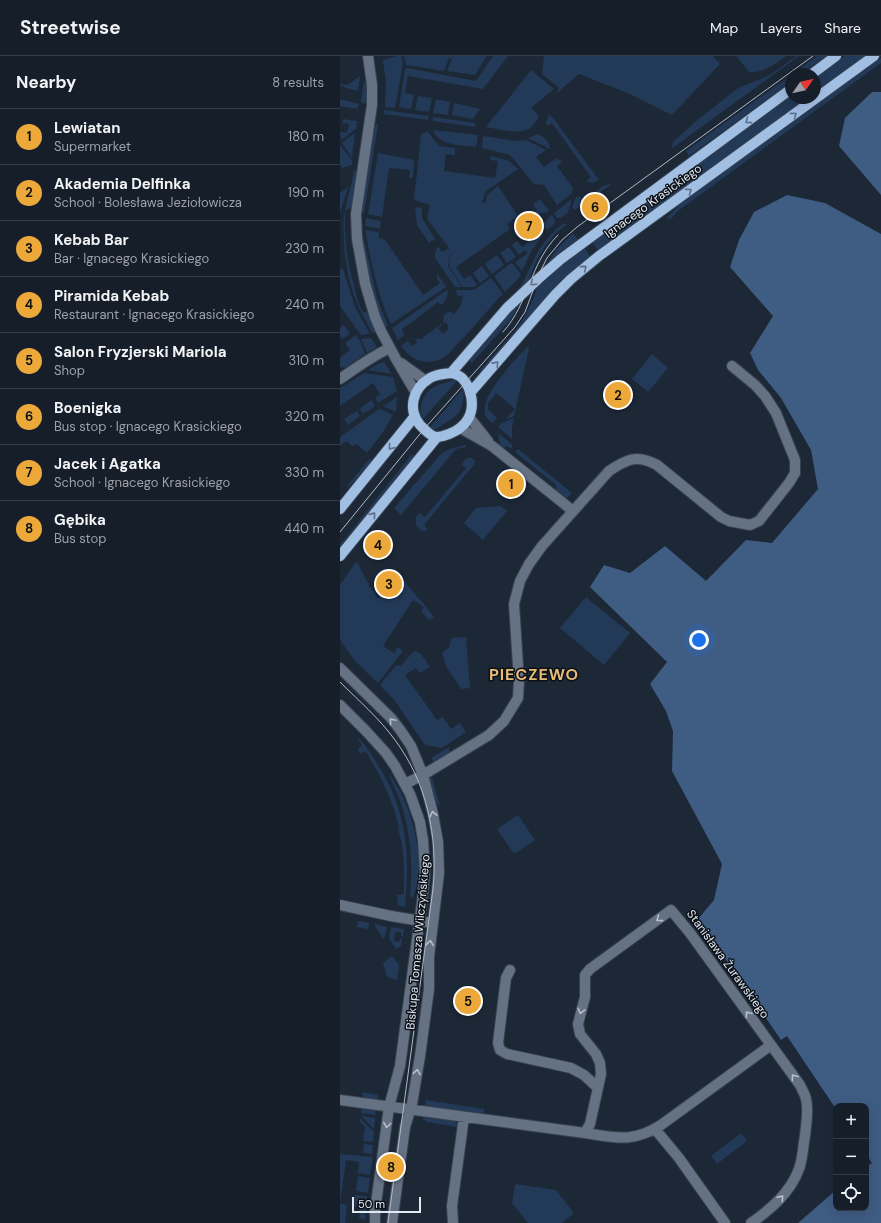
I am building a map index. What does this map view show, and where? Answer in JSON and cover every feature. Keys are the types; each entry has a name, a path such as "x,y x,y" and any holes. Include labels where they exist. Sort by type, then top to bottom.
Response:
{"main road":[{"path":"820,68 836,56"},
{"name":"Ignacego Krasickiego","path":"470,393 571,279 599,256 874,56"},
{"name":"Ignacego Krasickiego","path":"451,373 507,308 528,287 555,264 785,93"},
{"path":"451,373 458,375 468,387 470,393 471,407 469,417 460,428 447,435 437,437 431,435 418,422 415,416 412,404 416,393 431,377 451,373"},
{"path":"340,509 415,416"},
{"path":"340,556 437,437"}],"street":[{"path":"368,56 372,85 372,105 356,214 357,239 365,283 375,317 390,348 416,393"},
{"path":"340,379 368,359 390,348"},
{"path":"396,359 426,381"},
{"path":"405,784 489,734 504,721 518,698 519,681 514,604 520,582 529,564 542,546 609,472 622,462 635,459 647,460 657,465 721,518 750,525 759,521 789,483 795,473 795,460 776,413 765,396 732,366"},
{"path":"469,417 492,446"},
{"path":"460,428 492,446 573,511"},
{"name":"Biskupa Tomasza Wilczyńskiego","path":"340,668 391,718 401,731 414,753 433,814 438,842 439,873 429,957 429,989 420,1056 410,1110 405,1127 392,1223"},
{"name":"Biskupa Tomasza Wilczyńskiego","path":"340,705 386,753 410,794 420,822 423,840 425,872 420,920 400,1066 389,1107 375,1211 375,1223"},
{"path":"340,906 433,922"},
{"name":"Stanisława Żurawskiego","path":"585,1133 590,1124 601,1074 600,1063 596,1054 580,1034 578,1024 585,997 586,975 590,969 671,910 771,1045"},
{"path":"510,970 506,978 498,1043 500,1050 507,1054 571,1068 584,1075 597,1087"},
{"path":"340,1100 585,1133 617,1139 637,1137 655,1129 771,1045 800,1085 806,1098 808,1114 803,1151 799,1168 792,1183 781,1198 767,1212 751,1223"},
{"path":"454,1223 452,1206 464,1117"},
{"path":"655,1129 725,1223"}],"shaded area":[{"path":"401,56 403,64 395,108 385,107 386,84 383,60"},
{"path":"404,56 487,56 475,75 447,71 452,58 449,58 444,71 406,65"},
{"path":"493,56 508,56 483,89 408,76 405,93 414,95 411,109 399,107 405,69 407,68 476,81"},
{"path":"544,56 713,56 720,64 672,115 630,94 579,74 556,94 559,88 542,74"},
{"path":"736,56 786,56 764,70 749,72"},
{"path":"796,56 799,56 671,149 673,142 695,122 738,88 770,75"},
{"path":"817,56 826,56 809,68 800,68"},
{"path":"845,56 865,56 821,88 821,74"},
{"path":"881,58 881,63 678,211 672,218 666,219 681,203 818,104 821,104 821,102"},
{"path":"531,70 554,89 531,108 539,116 534,124 527,130 522,131 486,127"},
{"path":"360,76 358,91 340,86 342,83 343,86 346,84 348,85"},
{"path":"785,79 785,86 689,156 686,151"},
{"path":"364,80 368,92 367,104 362,103 361,101"},
{"path":"872,92 881,92 881,195 839,146 845,118"},
{"path":"418,96 432,98 429,112 415,110"},
{"path":"340,99 359,104 357,109 340,106"},
{"path":"436,99 450,102 448,115 433,113"},
{"path":"785,99 785,104 799,104 598,251 592,242"},
{"path":"454,103 480,109 473,119 452,115"},
{"path":"384,110 429,116 428,120 384,114"},
{"path":"549,115 553,118 599,180 592,183 586,181 591,177 552,123 547,126 546,122"},
{"path":"433,117 475,123 475,127 433,121"},
{"path":"343,119 357,121 356,129 341,140 340,132 347,133 349,124 343,123"},
{"path":"376,124 378,124 364,213 361,210 374,128"},
{"path":"433,130 478,135 476,147 445,142 436,135"},
{"path":"427,131 439,146 455,148 455,155 446,154 444,171 495,178 498,161 490,160 491,156 509,161 518,169 486,191 482,202 486,203 487,195 498,186 518,216 507,224 510,229 456,267 464,279 470,275 477,285 473,287 463,287 449,266 451,250 448,266 462,287 455,287 435,258 437,247 442,252 450,249 427,219 430,205 414,200 421,135"},
{"path":"355,133 352,158 342,143"},
{"path":"537,134 546,140 550,149 528,138"},
{"path":"483,136 516,141 526,140 546,150 536,157 544,167 557,158 562,162 557,166 573,188 572,193 557,205 544,185 534,184 510,155 482,148"},
{"path":"340,145 352,160 352,165 342,168 340,165"},
{"path":"378,153 414,160 413,178 409,178 410,170 389,168 382,217 368,214"},
{"path":"354,170 357,172 352,206 345,211 352,181"},
{"path":"613,183 575,210 572,207 576,197 579,196 583,200 603,186"},
{"path":"348,187 340,213 340,193"},
{"path":"787,195 825,203 881,234 881,1223 798,1223 833,1193 833,1211 869,1211 869,1165 872,1163 869,1158 869,1103 833,1103 833,1105 787,1036 781,1040 698,919 714,900 722,864 672,771 673,731 666,711 650,684 667,662 590,587 604,565 630,573 665,546 706,581 746,540 772,543 818,489 811,450 781,398 758,370 750,353 773,316 730,267 739,240 754,212"},
{"path":"540,199 549,211 534,216 531,215 537,210 533,204"},
{"path":"572,199 568,212 561,218 557,218 554,213"},
{"path":"415,207 422,208 422,218 435,239 429,243 417,225"},
{"path":"344,213 348,259 356,296 363,312 369,313 376,332 372,333 350,284 344,248"},
{"path":"552,215 555,220 554,224 546,229 543,224"},
{"path":"366,218 381,221 380,229 365,226"},
{"path":"563,224 567,224 556,233 546,245 537,259 528,282 518,291 517,290 524,280 541,246 549,236"},
{"path":"362,230 377,298 388,326 384,328 370,288 361,239"},
{"path":"365,230 379,232 379,238 385,240 423,295 440,283 437,279 437,274 446,287 391,324 378,289"},
{"path":"543,231 544,234 532,250 522,271 515,262 528,253 525,250 519,255 512,245 517,241 522,247"},
{"path":"573,233 578,240 546,265 556,250"},
{"path":"509,247 516,257 507,263 500,253"},
{"path":"584,247 591,257 482,372 480,370 512,335 522,321 539,284"},
{"path":"497,255 504,265 492,274 485,264"},
{"path":"511,263 521,274 505,292 494,276"},
{"path":"482,266 489,276 480,283 473,273"},
{"path":"340,269 343,269 355,307 370,334 361,335 340,306"},
{"path":"491,278 503,294 446,356 435,361 424,362 414,358 405,351 401,346 407,341 412,346 417,343 415,338 421,339 441,324 442,325 438,328 443,334 449,328 446,322 443,323 444,315 449,311 454,314 460,307 463,297 457,295 456,290 474,290"},
{"path":"447,290 447,297 443,303 441,305 438,302 402,329 404,335 398,340 392,328"},
{"path":"519,303 511,319 472,363 469,360 493,330"},
{"path":"344,325 350,334 342,339 340,337 340,328"},
{"path":"356,335 365,354 345,368 340,367 340,358 350,350 345,343"},
{"path":"371,338 377,347 367,353 361,339"},
{"path":"528,346 529,349 514,416 505,420 515,409 495,392 496,394 488,403 488,409 497,418 493,423 486,417 484,409 487,400 499,379"},
{"path":"652,354 668,368 648,392 632,379"},
{"path":"384,362 392,374 368,370 378,364"},
{"path":"364,373 393,377 397,391 378,403 375,398 380,394 373,383 340,406 340,388"},
{"path":"455,379 457,381 422,420 421,405 428,391 437,385"},
{"path":"463,389 463,401 455,417 435,430 429,428"},
{"path":"397,397 396,412 383,406"},
{"path":"371,400 375,406 363,414 360,409"},
{"path":"379,409 393,415 383,432 367,453 357,444 352,446 347,441 340,445 340,437"},
{"path":"357,411 360,416 348,425 344,419"},
{"path":"514,418 512,439 498,427 502,423"},
{"path":"498,433 513,445 511,449 507,446 503,448 500,447"},
{"path":"466,445 466,447 456,449 401,515 394,508 441,454 450,449"},
{"path":"518,449 572,493 565,500 555,493 556,485 515,452"},
{"path":"411,455 416,456 340,549 340,545"},
{"path":"370,458 371,464 348,487 347,486"},
{"path":"472,458 476,462 424,525 428,530 424,531 418,528 416,525 416,517 420,513 425,517 466,468 462,465 465,459"},
{"path":"501,506 507,511 483,540 464,523 476,508"},
{"path":"355,563 358,563 369,587 371,587 374,591 377,598 386,594 387,592 399,589 404,581 434,617 430,620 421,612 424,607 413,600 383,646 394,653 398,647 403,651 378,683 355,661 340,640 340,585"},
{"path":"586,597 630,633 604,665 560,628"},
{"path":"466,637 470,688 461,689 446,666 442,653 449,647 452,638"},
{"path":"415,651 422,655 430,667 420,673 416,668 405,675 437,720 443,717 451,729 460,723 466,732 442,748 425,745 395,701 380,685 396,665 401,666"},
{"path":"356,736 362,741 374,758 386,779 400,814 404,831 407,867 405,906 403,907 398,905 397,895 404,894 403,853 399,828 386,789 366,752 360,753 358,749 362,745"},
{"path":"449,747 450,753 434,763 431,758"},
{"path":"389,773 406,804 416,837 419,870 418,882 413,898 410,896 411,861 407,827 401,804"},
{"path":"431,775 440,805 439,806 433,801 429,777"},
{"path":"518,815 535,840 514,854 497,829"},
{"path":"358,921 369,923 368,929 357,927"},
{"path":"375,924 387,927 384,940 375,926"},
{"path":"391,927 404,929 403,937 401,936 401,932 395,932 394,941 399,942 400,939 402,939 401,946 396,949 389,938"},
{"path":"392,956 399,965 397,980 387,977 383,963"},
{"path":"362,1092 378,1095 378,1101 364,1099"},
{"path":"426,1100 484,1109 483,1117 425,1107"},
{"path":"362,1107 376,1109 375,1115 361,1113"},
{"path":"361,1116 375,1118 374,1129"},
{"path":"423,1117 452,1120 457,1123 458,1127 427,1122 423,1119"},
{"path":"360,1118 374,1132 373,1142 363,1141 365,1127 359,1121"},
{"path":"741,1133 747,1141 717,1164 711,1156"},
{"path":"364,1144 373,1145 372,1154 363,1153"},
{"path":"340,1154 373,1157 370,1175 358,1173 359,1162 346,1160 340,1204"},
{"path":"358,1176 370,1178 368,1193 356,1191"},
{"path":"515,1184 556,1190 574,1213 562,1223 528,1223 512,1203"},
{"path":"355,1195 367,1196 365,1220 359,1218 360,1207 354,1206"},
{"path":"340,1204 347,1205 345,1223 340,1223"}],"tram line":[{"path":"340,532 424,429 515,327 525,312 540,272 547,258 562,240 577,227 813,56"},
{"path":"503,332 519,308 541,258 548,246 558,235"},
{"path":"340,682 382,724 406,757 415,774 428,811 434,849 433,889 388,1223"}],"place":[{"name":"Boenigka","path":"595,207"},
{"name":"Jacek i Agatka","path":"529,226"},
{"name":"Akademia Delfinka","path":"618,395"},
{"name":"Lewiatan","path":"511,484"},
{"name":"Piramida Kebab","path":"378,545"},
{"name":"Kebab Bar","path":"389,584"},
{"name":"Salon Fryzjerski Mariola","path":"468,1001"},
{"name":"Gębika","path":"391,1167"}],"district":[{"name":"PIECZEWO","path":"534,674"}]}
